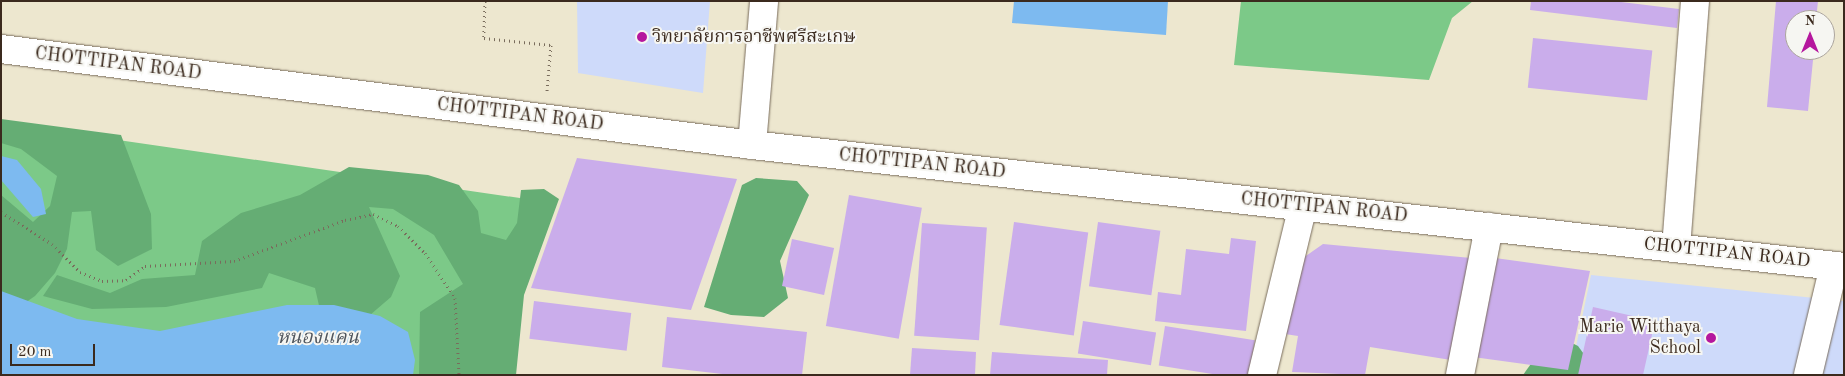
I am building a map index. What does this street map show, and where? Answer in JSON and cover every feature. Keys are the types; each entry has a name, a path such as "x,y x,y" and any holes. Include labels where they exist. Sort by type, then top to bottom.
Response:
{"street":[{"path":"752,145 764,1"},
{"path":"1676,248 1695,1"},
{"name":"CHOTTIPAN ROAD","path":"1,49 752,145 1839,266"},
{"path":"1262,375 1303,206"},
{"path":"1460,375 1489,227"},
{"path":"1808,375 1839,266"}],"path":[{"path":"485,1 484,38 551,45 544,118"},
{"path":"1,212 52,244 80,272 102,282 126,280 145,266 234,261 345,220 373,214 398,226 425,253 455,298 461,353 459,375"}],"shaded area":[{"name":"วิทยาลัยการอาชีพศรีสะเกษ","path":"577,1 710,1 703,93 578,73"},
{"name":"Marie Witthaya School","path":"1591,275 1844,301 1844,375 1570,375"}],"green space":[{"path":"1241,1 1473,1 1452,18 1429,80 1234,65"},
{"path":"1,119 121,135 151,214 152,249 118,266 96,250 91,211 72,212 67,249 55,273 35,296 19,307 1,302 1,195 33,222 50,206 57,176 21,149 1,143"},
{"path":"1,123 554,203 522,286 513,375 1,375"},
{"path":"349,167 428,175 459,185 478,211 481,233 506,240 517,223 521,190 544,189 559,199 524,295 516,375 419,375 420,312 463,284 434,235 393,209 369,207 400,276 391,297 363,321 323,323 315,288 269,273 262,288 166,307 92,309 43,296 57,275 110,293 142,279 195,275 202,241 241,213 300,195"},
{"path":"756,178 797,181 809,195 780,261 788,298 764,317 731,315 704,307 742,185"},
{"path":"1566,340 1578,346 1586,357 1588,375 1523,375 1546,343"}],"water":[{"path":"1014,1 1168,1 1166,35 1012,23"},
{"path":"1,156 17,160 41,189 46,214 33,217 1,180"},
{"name":"หนองแคน","path":"1,291 77,319 160,331 287,305 334,305 380,316 408,332 415,360 413,375 1,375"}],"building":[{"path":"1531,1 1613,1 1679,9 1677,28 1530,10"},
{"path":"1776,1 1818,1 1817,10 1785,10 1785,60 1813,60 1808,111 1767,107"},
{"path":"1533,38 1652,51 1647,100 1528,88"},
{"path":"577,158 737,179 691,310 531,288"},
{"path":"849,195 922,208 899,339 826,326"},
{"path":"1014,222 1088,232 1074,335 1000,325"},
{"path":"1098,222 1160,231 1151,295 1089,286"},
{"path":"922,223 987,228 979,340 914,336"},
{"path":"1231,238 1256,241 1246,331 1155,321 1158,292 1181,295 1186,249 1229,254"},
{"path":"792,239 834,248 824,295 782,286"},
{"path":"1323,244 1471,258 1451,360 1370,347 1365,375 1292,372 1298,336 1285,334 1303,258"},
{"path":"1495,258 1590,271 1568,370 1473,357"},
{"path":"534,301 631,313 627,351 529,339"},
{"path":"1593,307 1655,321 1643,375 1578,375"},
{"path":"667,317 807,332 802,375 731,375 662,367"},
{"path":"1083,321 1156,333 1151,365 1078,354"},
{"path":"1165,326 1255,340 1249,375 1219,375 1159,366"},
{"path":"912,348 976,352 975,375 910,375"},
{"path":"992,352 1108,360 1107,375 990,375"}],"place":[{"name":"วิทยาลัยการอาชีพศรีสะเกษ","path":"642,37"},
{"name":"Marie Witthaya School","path":"1711,338"}]}
